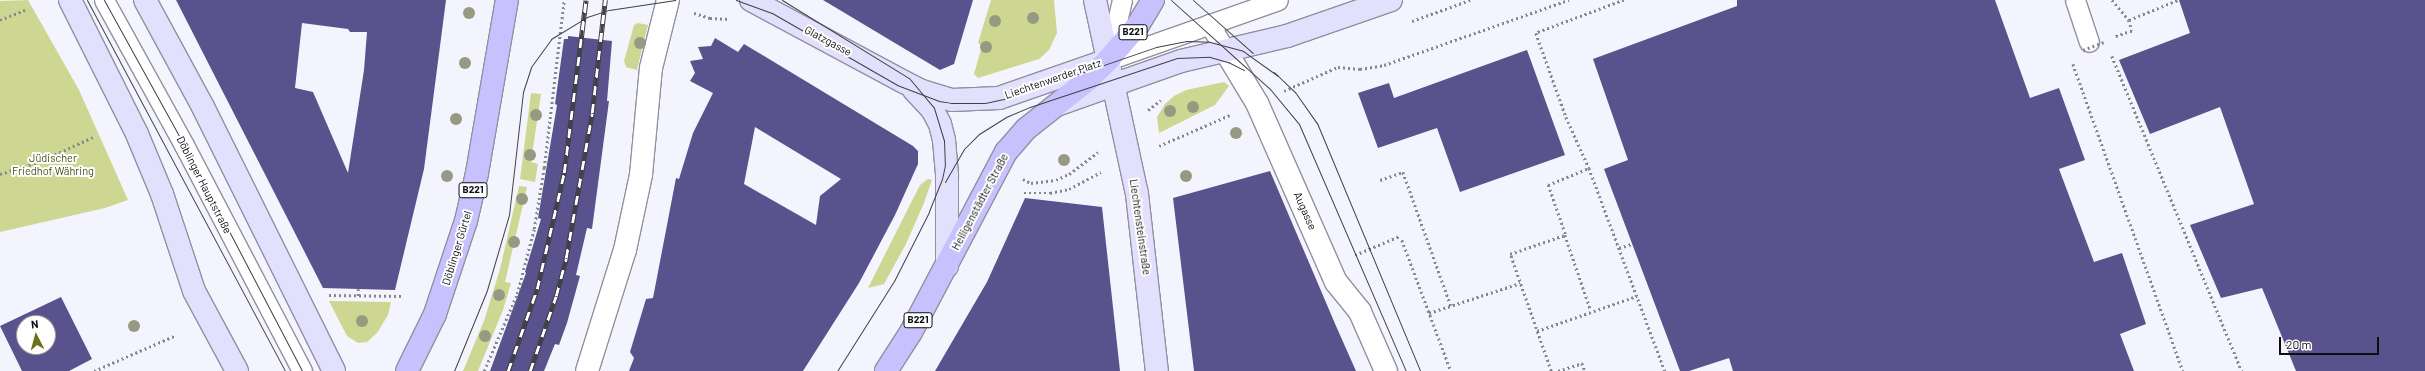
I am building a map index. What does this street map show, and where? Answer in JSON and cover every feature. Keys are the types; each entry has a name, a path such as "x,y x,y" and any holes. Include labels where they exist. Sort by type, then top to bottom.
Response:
{"main road":[{"path":"70,0 137,134 162,194 194,291 237,371"},
{"path":"145,0 203,107 334,371"},
{"name":"Döblinger Gürtel","path":"407,371 435,314 466,221 477,173 507,0"},
{"name":"Glatzgasse","path":"751,0 904,82"},
{"path":"1095,0 1108,60"},
{"name":"Heiligenstädter Straße","path":"886,371 911,332 1006,152 1026,129 1108,60 1138,25 1152,0"},
{"path":"1055,106 1182,61 1287,36 1391,0"},
{"name":"Liechtenwerder Platz","path":"904,82 922,91 952,100 984,100 1013,94 1108,60 1114,85"},
{"path":"904,82 932,109 940,124 944,140 948,176 947,266"},
{"name":"Liechtensteinstraße","path":"1114,85 1138,194 1158,371"}],"street":[{"path":"587,371 625,250 642,175 651,68 668,0"},
{"name":"Augasse","path":"1225,50 1257,103 1336,282 1360,312 1386,371"}],"lane":[{"name":"Döblinger Hauptstraße","path":"104,0 184,145 302,371"},
{"path":"1108,60 1122,0"},
{"path":"1108,60 1278,0"},
{"path":"2075,0 2093,44"},
{"path":"1209,24 1225,50"}],"path":[{"path":"484,371 517,294 534,229 544,168 564,0"},
{"path":"1303,82 1338,67 1360,69 1384,65 1569,0"},
{"path":"1624,0 1536,33 1566,117 1590,168 1665,371"},
{"path":"2093,44 2132,31 2129,20 2112,0"},
{"path":"2129,20 2178,0"},
{"path":"0,20 25,10"},
{"path":"2093,44 2109,48"},
{"path":"2112,55 2242,371"},
{"path":"2073,62 2184,371"},
{"path":"1159,146 1257,103"},
{"path":"0,174 41,161 93,137"},
{"path":"1031,183 1056,180 1069,174 1089,159"},
{"path":"1590,168 1548,185 1591,311"},
{"path":"1024,193 1050,194 1069,189 1102,172"},
{"path":"1380,180 1403,172 1451,306"},
{"path":"1551,371 1510,254 1565,235"},
{"path":"1350,258 1400,236"},
{"path":"1402,240 1451,371"},
{"path":"1619,248 1631,244"},
{"path":"1429,313 1520,283"},
{"path":"358,289 358,296"},
{"path":"326,295 402,296"},
{"path":"1537,331 1637,296"},
{"path":"94,371 176,335"},
{"path":"1558,371 1582,363 1585,371"}],"green space":[{"name":"Jüdischer Friedhof Währing","path":"28,0 79,90 128,200 105,208 0,232 0,1"},
{"path":"991,0 1054,0 1057,33 1049,50 1039,59 978,78 974,74 982,46 978,43"},
{"path":"638,23 648,25 637,70 626,67 624,61 634,25"},
{"path":"1224,82 1229,86 1215,105 1159,133 1157,117 1165,104 1174,96 1186,90"},
{"path":"531,93 541,94 531,162 538,164 535,182 520,179"},
{"path":"928,179 932,180 924,203 906,244 884,284 868,288 920,185"},
{"path":"519,186 527,187 505,282 511,283 503,310 478,371 463,371 484,321 500,269"},
{"path":"329,301 391,302 388,315 377,333 367,342 358,343 347,336"}],"building":[{"path":"176,0 446,0 424,169 395,290 323,288","holes":["302,23 348,29 350,32 367,32 364,70 348,173 313,92 295,88"]},
{"path":"823,0 973,0 954,64 940,70"},
{"path":"1737,0 1995,0 2030,98 2059,88 2085,160 2059,169 2094,262 2122,253 2146,324 2120,334 2134,371 1733,371 1729,358 1689,371 1680,371 1604,169 1628,160 1593,59 1737,6"},
{"path":"2179,0 2425,0 2425,371 2296,371 2262,288 2221,298 2190,225 2254,204 2220,107 2150,134 2119,60 2190,33"},
{"path":"568,36 612,41 607,101 609,101 592,229 587,228 576,275 580,276 567,323 559,345 555,344 544,371 490,371 526,273 525,272 541,219 538,218 557,105 555,104 564,39 568,39"},
{"path":"715,38 738,52 744,44 913,146 918,151 918,164 895,215 859,283 803,371 629,371 634,358 630,352 646,299 653,298 676,178 679,179 693,133 713,93 690,81 695,73 690,61 703,59 698,47 711,46","holes":["755,127 841,179 820,196 816,225 744,184"]},
{"path":"1527,50 1565,155 1460,192 1437,128 1378,148 1358,93 1389,83 1394,98"},
{"path":"1270,171 1356,371 1194,371 1173,198"},
{"path":"1025,198 1102,207 1120,371 935,371 987,282"},
{"path":"61,297 92,359 69,371 22,371 0,326 16,318 16,355 56,355 56,315 23,315"}],"tram line":[{"path":"87,0 285,371"},
{"path":"104,0 184,145 302,371"},
{"path":"454,371 487,290 509,215 523,92 531,67 551,39 587,17 609,10 675,0"},
{"path":"736,0 772,13 897,85 939,101 951,103 985,103 1008,98 1156,47 1186,41 1210,42 1243,51 1278,76"},
{"path":"782,0 909,78 934,108 944,140 945,165 942,179 929,212 894,281 837,371"},
{"path":"1171,0 1270,89 1299,124 1406,371"},
{"path":"1193,0 1253,53"},
{"path":"945,182 964,149 979,134 1006,117 1030,107 1177,58 1210,57 1228,62 1244,70"},
{"path":"1274,72 1295,92 1317,123 1420,371"}],"railway":[{"path":"508,371 537,289 564,173 586,0"},
{"path":"530,371 556,296 566,258 592,113 605,0"}]}
